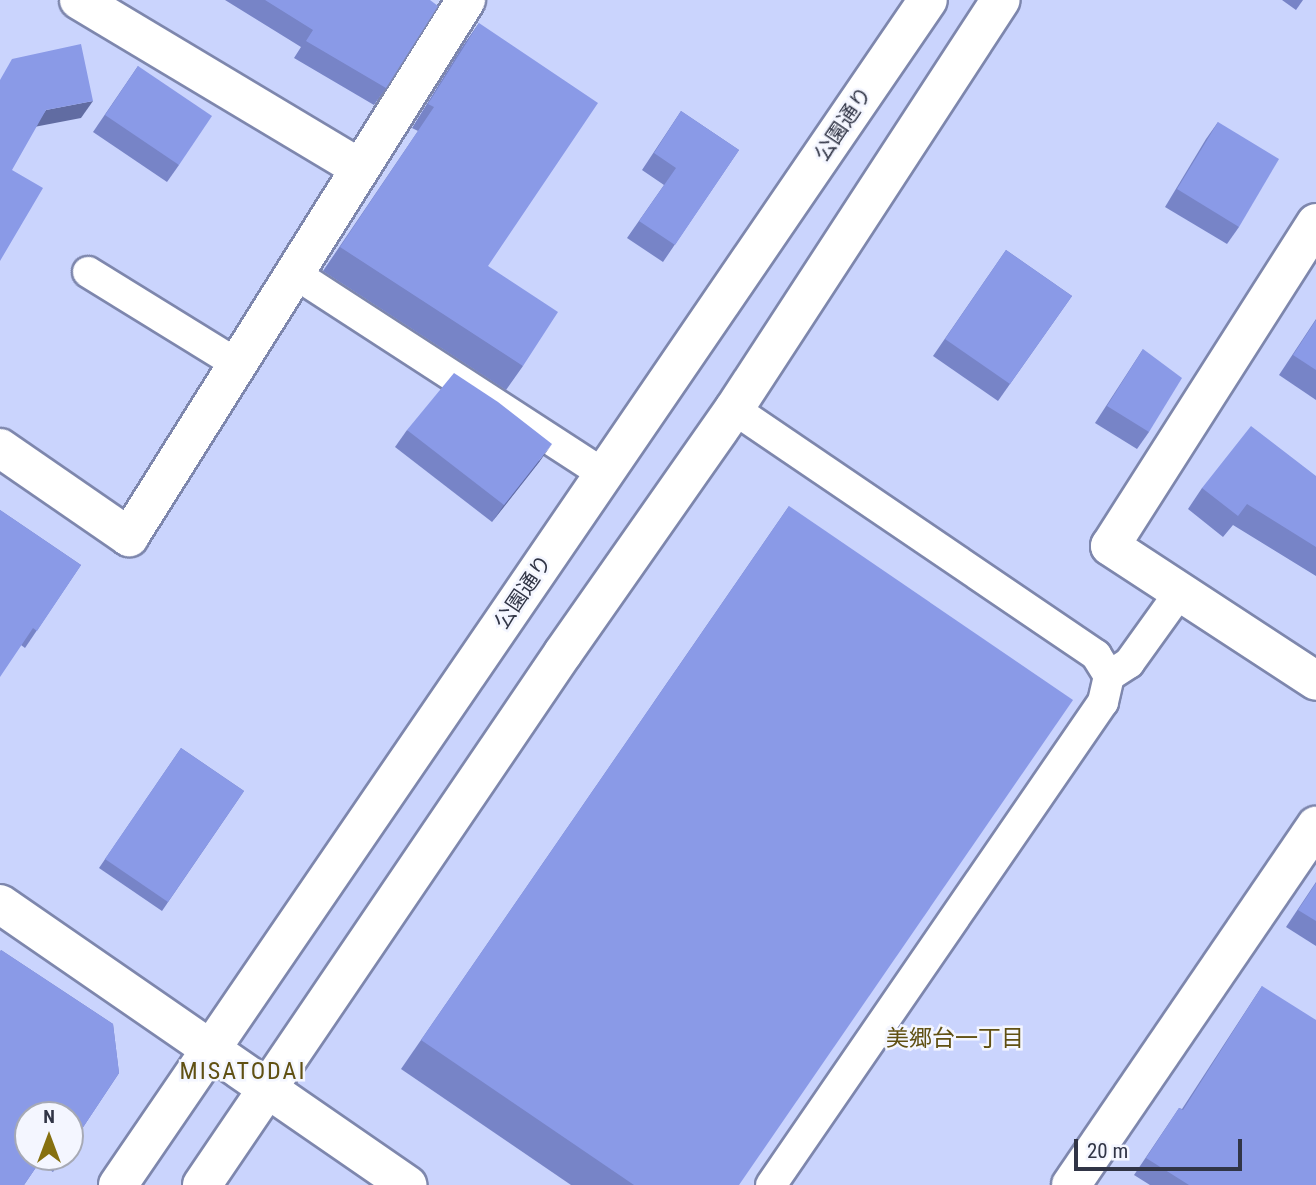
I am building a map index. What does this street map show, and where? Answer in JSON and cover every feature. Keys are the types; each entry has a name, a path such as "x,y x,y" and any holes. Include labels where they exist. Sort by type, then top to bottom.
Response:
{"street":[{"path":"79,0 360,168"},
{"path":"0,448 129,537 466,0"},
{"name":"公園通り","path":"118,1185 928,0"},
{"path":"202,1185 564,653 734,409 1001,0"},
{"path":"1316,223 1110,546 1316,681"},
{"path":"1071,1185 1316,826"},
{"path":"0,904 408,1185"}],"lane":[{"path":"88,272 237,364"},
{"path":"294,273 604,474"},
{"path":"734,409 1096,655 1109,676"},
{"path":"771,1185 1103,702 1109,676 1129,663 1180,592"}],"building":[{"path":"265,0 430,0 438,6 386,88 306,41 313,30"},
{"path":"479,23 598,103 488,266 558,312 523,366 340,247 434,107 428,104"},
{"path":"81,44 93,101 46,110 12,170 43,188 0,261 0,80 12,59"},
{"path":"138,66 212,116 179,165 105,115"},
{"path":"681,111 739,150 675,245 639,221 676,168 654,153"},
{"path":"1218,122 1279,159 1239,227 1177,189"},
{"path":"1006,250 1072,296 1010,384 945,339"},
{"path":"1316,320 1316,370 1293,355"},
{"path":"1143,349 1182,378 1149,432 1107,406"},
{"path":"454,373 498,402 552,444 504,505 407,430"},
{"path":"1251,426 1316,476 1316,547 1247,504 1238,516 1202,488"},
{"path":"789,506 1073,700 739,1185 634,1185 421,1040"},
{"path":"0,510 81,565 37,631 33,628 0,677"},
{"path":"181,748 244,791 168,902 105,859"},
{"path":"1316,883 1316,921 1298,910"},
{"path":"1,950 113,1024 119,1073 84,1126 84,1101 14,1101 14,1171 34,1171 24,1185 0,1185"},
{"path":"1262,986 1316,1020 1316,1185 1189,1185 1146,1158 1179,1108 1183,1110"}],"district":[{"name":"美郷台一丁目","path":"955,1039"},
{"name":"MISATODAI","path":"243,1072"}]}
